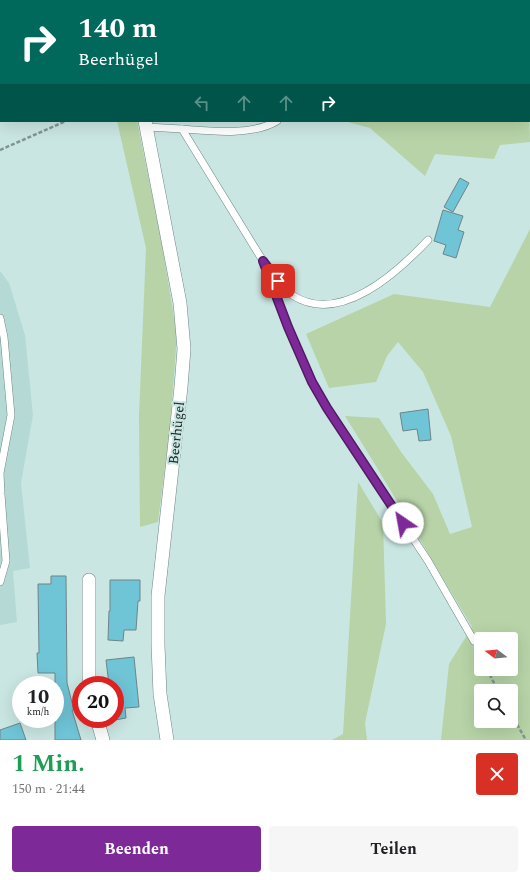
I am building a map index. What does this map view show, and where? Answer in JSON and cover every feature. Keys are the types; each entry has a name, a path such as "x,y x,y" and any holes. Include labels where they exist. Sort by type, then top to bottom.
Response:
{"street":[{"name":"Beerhügel","path":"146,124 179,295 184,349 158,596 160,694 167,740"},
{"path":"89,580 89,676"},
{"path":"100,728 103,740"}],"lane":[{"name":"Beerhügel","path":"146,124 182,129 226,131 257,128 271,125 276,122"},
{"path":"182,129 263,261 286,291 294,296 312,304 321,305 342,302 362,294 378,285 408,262 428,240"},
{"path":"263,261 288,327 312,382 327,408 428,561 474,641"},
{"path":"0,318 4,337 11,415 0,473 6,561 0,582"}],"path":[{"path":"0,150 64,122"},
{"path":"518,726 526,740"}],"shaded area":[{"path":"0,271 9,283 25,335 33,415 21,483 30,568 13,571 17,622 0,625"}],"green space":[{"path":"117,122 137,122 161,239 177,335 170,428 158,522 140,527 139,416 146,248"},
{"path":"348,122 529,122 530,142 500,145 494,159 435,154 425,176 370,128"},
{"path":"530,229 530,740 441,740 449,664 472,627 345,416 379,418 401,452 433,494 450,534 472,527 451,436 423,372 398,342 387,356 376,382 329,388 306,334 394,294 490,307"},
{"path":"358,482 383,523 386,624 365,723 367,740 332,740 343,734"}],"building":[{"path":"460,178 469,183 453,212 444,207"},
{"path":"443,210 463,216 458,230 464,232 456,258 443,254 446,245 434,241"},
{"path":"428,409 431,440 419,441 417,429 403,431 400,413"},
{"path":"51,576 66,576 67,683 72,702 72,728 77,728 81,740 55,740 55,728 64,728 64,676 55,676 55,673 38,673 38,584 51,584"},
{"path":"110,580 140,580 140,601 138,601 136,630 124,630 123,641 108,640"},
{"path":"134,657 139,707 125,708 126,718 124,718 124,676 108,676 106,660"},
{"path":"12,726 12,728 22,728 26,740 0,740 0,730"}],"route":[{"path":"278,281 263,261 288,327 312,382 327,408 403,523"}]}
